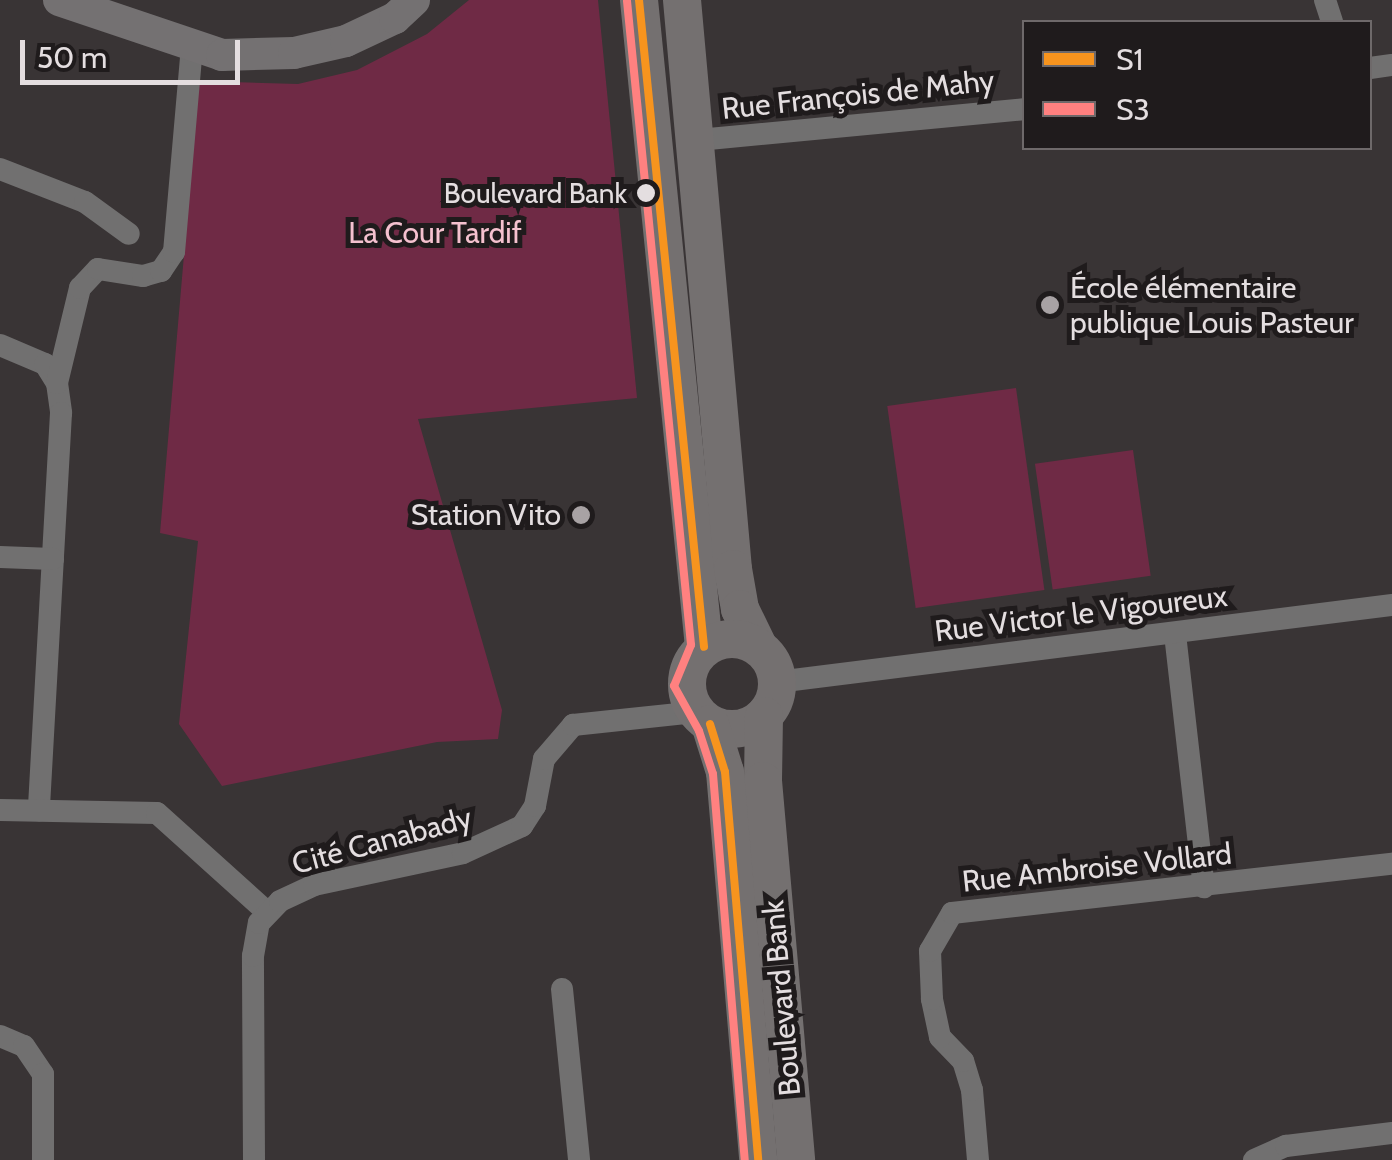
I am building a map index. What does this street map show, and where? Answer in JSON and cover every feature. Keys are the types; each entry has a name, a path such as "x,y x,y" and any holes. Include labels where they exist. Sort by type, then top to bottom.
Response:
{"main road":[{"path":"59,0 222,55 294,53 346,41 395,18 414,0"},
{"path":"639,0 704,647 686,685 703,718 738,729 771,699 758,646 740,609 733,569 698,140 682,0"},
{"path":"704,647 731,638 758,646"},
{"name":"Boulevard Bank","path":"771,699 763,781 796,1160"},
{"name":"Boulevard Bank","path":"703,718 725,772 758,1160"}],"street":[{"path":"56,384 80,288 98,270 143,276 162,271 174,252 192,46"},
{"name":"Rue François de Mahy","path":"698,140 1022,109"},
{"path":"0,169 85,202 129,234"},
{"path":"0,345 45,364 56,384 61,414 39,810"},
{"path":"0,557 53,559"},
{"name":"Rue Victor le Vigoureux","path":"771,699 1174,634 1392,604"},
{"path":"1174,634 1204,887"},
{"name":"Cité Canabady","path":"254,1160 253,956 259,923 268,914 314,885 463,853 522,826 535,806 544,759 573,725 703,718"},
{"path":"0,810 157,813 268,914"},
{"name":"Rue Ambroise Vollard","path":"978,1160 972,1090 962,1061 940,1037 932,999 930,951 952,913 1392,864"},
{"path":"562,989 579,1160"},
{"path":"0,1036 24,1046 43,1074 43,1160"},
{"path":"1254,1160 1286,1146 1392,1134"}],"green space":[{"name":"La Cour Tardif","path":"469,0 598,0 637,398 418,419 502,710 498,739 437,742 222,786 179,724 198,541 160,533 199,81 298,84 357,70 427,34"},
{"path":"1016,388 1044,590 916,608 887,406"},
{"path":"1133,450 1151,576 1053,590 1035,464"}],"transit line":[{"name":"S1","path":"639,0 704,647"},
{"name":"S3","path":"627,1 691,645 674,686 699,731 713,774 745,1160"},
{"name":"S1","path":"710,724 725,772 758,1160"}],"place":[{"name":"Boulevard Bank","path":"646,193"},
{"name":"École élémentaire publique Louis Pasteur","path":"1050,305"},
{"name":"Station Vito","path":"581,515"}]}
